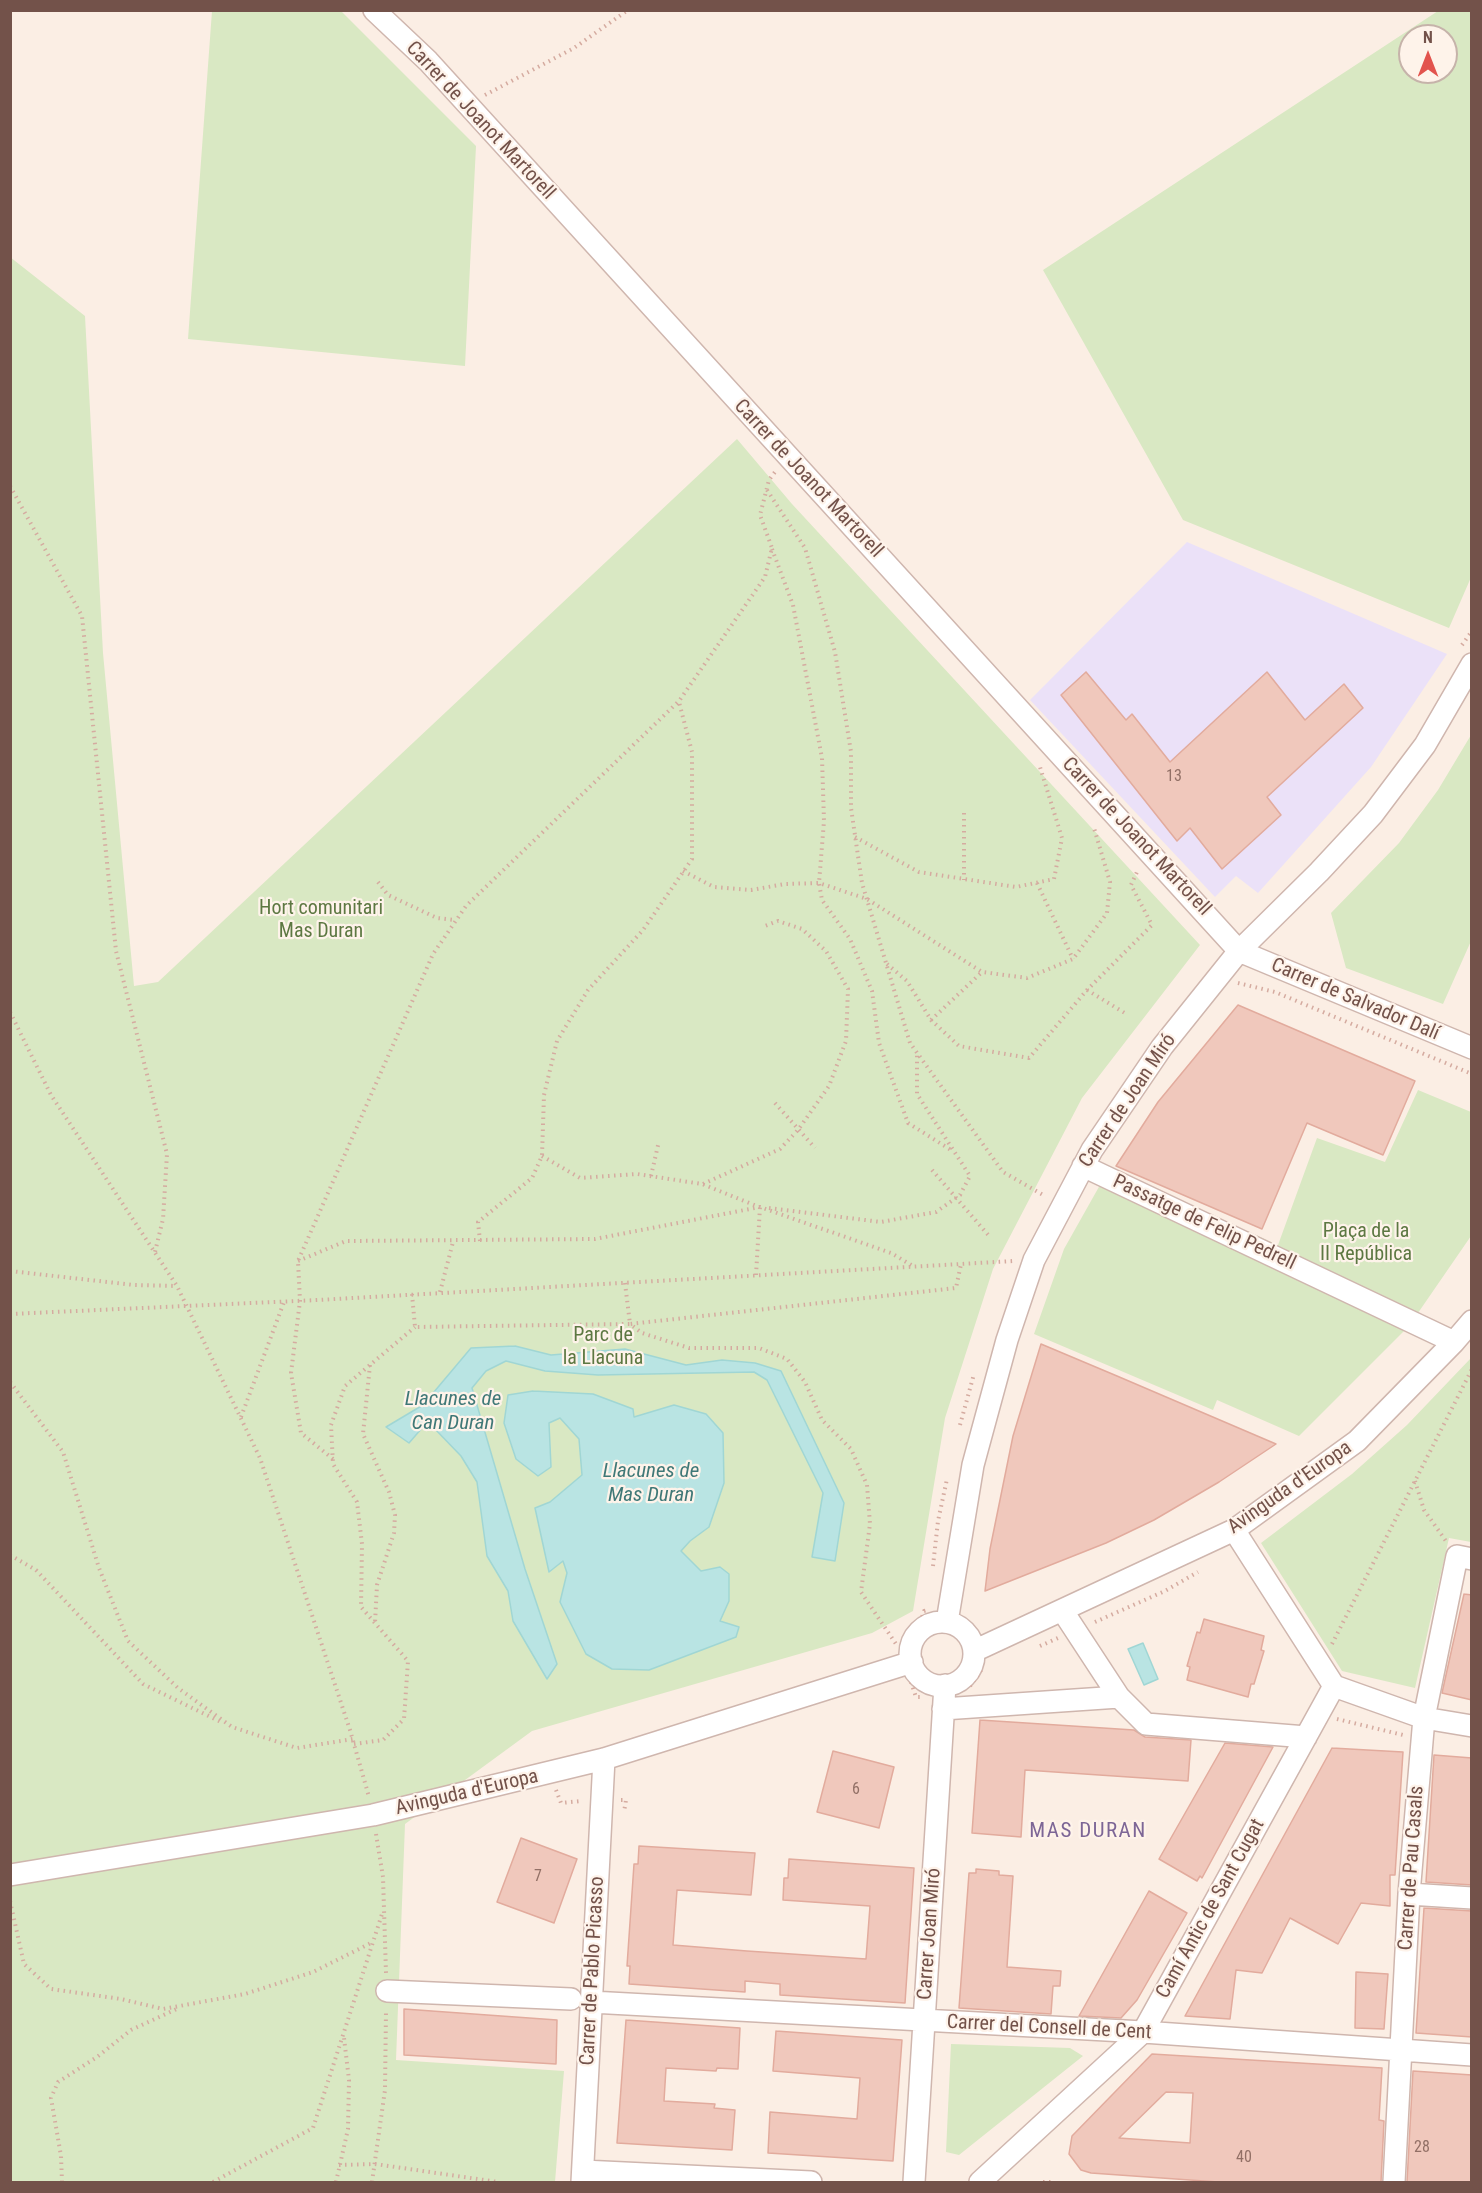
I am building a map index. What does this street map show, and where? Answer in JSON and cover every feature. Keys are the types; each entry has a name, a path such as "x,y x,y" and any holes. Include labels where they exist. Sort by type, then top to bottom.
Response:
{"street":[{"name":"Carrer de Joanot Martorell","path":"374,10 428,61 1239,951"},
{"name":"Carrer de Joan Miró","path":"948,1617 973,1465 1007,1340 1034,1260 1083,1167 1162,1047 1215,980 1239,951 1319,872 1373,814 1425,745 1472,664"},
{"name":"Carrer de Salvador Dalí","path":"1239,951 1472,1048"},
{"name":"Passatge de Felip Pedrell","path":"1083,1167 1454,1342"},
{"name":"Avinguda d'Europa","path":"979,1649 1234,1530 1357,1441 1472,1321"},
{"path":"1234,1530 1334,1686 1424,1718 1472,1726"},
{"name":"Carrer de Pau Casals","path":"1394,2182 1409,1894 1424,1718 1464,1558"},
{"path":"1062,1610 1119,1697 1146,1724 1306,1737"},
{"path":"944,1698 967,1674 979,1649 963,1629 948,1617 926,1626 917,1634 905,1658 920,1677 931,1683 944,1698 1119,1697"},
{"name":"Avinguda d'Europa","path":"10,1875 400,1809 604,1759 905,1658"},
{"name":"Camí Antic de Sant Cugat","path":"980,2182 1143,2032 1334,1686"},
{"name":"Carrer Joan Miró","path":"914,2182 944,1698"},
{"name":"Carrer de Pablo Picasso","path":"582,2177 581,2000 604,1759"},
{"path":"1409,1894 1472,1898"},
{"name":"Carrer del Consell de Cent","path":"387,1991 1143,2032 1472,2055"},
{"path":"582,2177 811,2182"}],"path":[{"path":"467,104 574,48 628,10"},
{"path":"10,486 82,616 116,951 167,1154 163,1219 155,1252"},
{"path":"951,1150 908,1123 879,1043 872,991 850,939 822,900 819,883 824,821 822,758 793,605 760,515 766,490 805,548 835,652 851,752 851,808 855,837 867,899 910,1043 1003,1172 1046,1197"},
{"path":"333,1459 301,1433 291,1373 300,1301 298,1261 433,954 466,906 679,701 765,577 771,548"},
{"path":"480,1241 478,1222 532,1178 542,1156 543,1095 557,1041 588,990 643,930 692,859 692,752 679,701"},
{"path":"855,837 919,872 1016,887 1054,879 1062,838 1040,768"},
{"path":"964,813 964,880"},
{"path":"684,871 714,887 751,890 786,884 819,883 867,899 982,972 1027,978 1072,959 1107,913 1110,882 1094,828"},
{"path":"887,964 907,981 931,1020 959,1046 1029,1059 1087,990 1152,925 1131,885 1137,872"},
{"path":"378,882 388,895 437,918 455,920"},
{"path":"1037,883 1072,959"},
{"path":"702,1184 780,1149 798,1130 829,1086 846,1041 848,989 826,951 802,929 778,921 762,927"},
{"path":"931,1020 982,972"},
{"path":"1215,980 1275,992 1472,1074"},
{"path":"1087,990 1128,1015"},
{"path":"10,1012 51,1095 177,1286 260,1458 353,1742 374,1815"},
{"path":"298,1261 346,1241 453,1242 596,1239 760,1207 881,1222 936,1212 956,1198 970,1176 951,1150 917,1094 916,1052"},
{"path":"775,1103 815,1148"},
{"path":"651,1176 660,1141"},
{"path":"542,1156 580,1178 637,1174 702,1184 891,1253 914,1267"},
{"path":"932,1170 990,1237"},
{"path":"756,1275 760,1207"},
{"path":"440,1292 453,1242"},
{"path":"10,1314 284,1302 1014,1261"},
{"path":"10,1555 36,1570 142,1684 232,1728 297,1748 383,1740 404,1719 408,1661 361,1607 362,1544 357,1502 333,1464 331,1425 345,1386 415,1327 630,1324 956,1288 961,1264"},
{"path":"10,1271 134,1285 177,1286"},
{"path":"625,1283 630,1324 642,1333 689,1348 759,1348 787,1359 805,1382 822,1420 851,1449 867,1485 870,1524 861,1592 905,1658 916,1697 944,1698"},
{"path":"412,1294 415,1327"},
{"path":"241,1418 284,1302"},
{"path":"370,1365 363,1434 389,1492 395,1515 394,1533 377,1585 375,1623"},
{"path":"1321,1666 1472,1369"},
{"path":"10,1382 63,1452 99,1568 128,1641 178,1688 232,1728"},
{"path":"1415,1481 1424,1510 1464,1558"},
{"path":"905,1658 910,1638 921,1621 924,1611 948,1617"},
{"path":"969,1688 990,1661 979,1649"},
{"path":"1318,1715 1408,1736"},
{"path":"10,1901 24,1964 51,1989 122,1999 163,2009 244,1994 313,1971 373,1942"},
{"path":"213,2182 313,2128 384,1907"},
{"path":"62,2182 61,2156 51,2098 58,2082 97,2057 131,2030 186,2005"},
{"path":"336,2182 348,2129 350,2079 344,2035"},
{"path":"339,2165 386,2165 498,2182"},
{"path":"1043,2182 1052,2182"}],"shaded area":[{"path":"1187,542 1447,654 1371,767 1258,893 1236,876 1215,897 1030,700"}],"green space":[{"path":"212,11 341,11 476,146 465,366 188,339"},
{"path":"1438,11 1472,11 1472,575 1449,628 1183,520 1043,270 1398,37 1398,84 1458,84 1458,24 1418,24"},
{"name":"Parc de la Llacuna","path":"10,257 85,316 103,653 134,986 158,982 737,439 792,504 1200,945 1082,1098 993,1269 945,1418 913,1611 872,1633 532,1731 405,1824 396,2060 564,2071 555,2182 11,2182"},
{"path":"1471,735 1471,941 1443,1004 1346,968 1331,913 1399,843 1438,790"},
{"name":"Plaça de la II República","path":"1418,1090 1471,1112 1471,1236 1409,1326 1299,1436 1217,1400 1213,1410 1034,1334 1064,1249 1109,1169 1278,1245 1317,1138 1385,1162"},
{"path":"1471,1358 1471,1542 1449,1538 1415,1688 1342,1671 1261,1543 1352,1474 1407,1425"},
{"path":"951,2044 1070,2048 1083,2056 959,2155 946,2152"}],"water":[{"name":"Llacunes de Can Duran","path":"515,1346 551,1355 625,1349 686,1365 722,1360 755,1363 781,1371 844,1503 835,1561 812,1557 823,1493 767,1380 754,1372 598,1375 545,1371 506,1361 486,1371 472,1388 525,1569 557,1664 547,1679 513,1621 508,1591 487,1556 477,1482 461,1456 434,1428 422,1428 409,1443 386,1427 423,1405 471,1348"},
{"name":"Llacunes de Mas Duran","path":"533,1391 593,1394 633,1409 634,1417 674,1405 706,1414 723,1433 724,1483 709,1527 681,1551 701,1571 720,1567 729,1574 729,1601 720,1621 739,1627 736,1637 649,1670 612,1669 586,1654 560,1602 567,1573 563,1561 549,1572 535,1508 550,1502 582,1475 579,1439 560,1418 549,1423 551,1467 538,1476 516,1459 504,1423 508,1395"},
{"path":"1143,1643 1158,1679 1144,1685 1128,1649"}],"building":[{"path":"1086,672 1126,720 1132,714 1170,762 1267,672 1305,720 1344,684 1363,708 1267,797 1281,815 1222,869 1190,828 1177,841 1061,695"},
{"path":"1238,1005 1415,1081 1383,1155 1307,1123 1262,1229 1116,1166 1158,1102"},
{"path":"1041,1344 1276,1444 1219,1482 1154,1520 1106,1543 985,1591 990,1549 1013,1436"},
{"path":"1464,1594 1472,1595 1472,1700 1442,1693"},
{"path":"1204,1619 1264,1636 1261,1650 1264,1651 1248,1697 1187,1680 1190,1667 1187,1666 1197,1632 1200,1633"},
{"path":"980,1720 1134,1730 1145,1737 1191,1740 1188,1781 1025,1770 1021,1837 972,1833"},
{"path":"1225,1743 1273,1747 1202,1878 1200,1876 1197,1881 1159,1859"},
{"path":"1332,1748 1403,1752 1395,1875 1390,1875 1390,1906 1361,1903 1338,1944 1290,1918 1262,1973 1236,1970 1230,2019 1185,2016"},
{"path":"833,1751 894,1767 879,1828 817,1812"},
{"path":"1434,1755 1472,1758 1472,1885 1426,1882"},
{"path":"521,1838 577,1859 554,1923 497,1902"},
{"path":"639,1846 755,1853 751,1895 677,1890 673,1945 747,1951 866,1959 870,1906 783,1900 784,1878 788,1878 789,1859 914,1868 905,2003 780,1995 780,1984 745,1981 745,1992 629,1984 630,1966 627,1966 634,1864 638,1864"},
{"path":"976,1869 999,1871 999,1875 1013,1876 1007,1967 1061,1971 1060,1986 1053,1986 1051,2014 959,2008 969,1873 976,1873"},
{"path":"1149,1891 1187,1913 1137,2000 1121,2018 1079,2016"},
{"path":"1424,1908 1472,1911 1472,2037 1416,2033"},
{"path":"1356,1972 1388,1974 1384,2029 1355,2028"},
{"path":"404,2009 557,2020 556,2064 404,2055"},
{"path":"626,2020 740,2028 738,2069 717,2068 716,2071 666,2068 664,2101 715,2104 714,2108 735,2110 732,2150 617,2143"},
{"path":"776,2031 902,2040 893,2161 768,2153 770,2112 857,2119 860,2078 773,2071"},
{"path":"1152,2054 1382,2068 1379,2120 1384,2121 1381,2182 1218,2182 1091,2173 1081,2170 1069,2154 1072,2136","holes":["1166,2092 1193,2093 1190,2143 1119,2138"]},
{"path":"1413,2071 1472,2075 1472,2182 1407,2182"}],"district":[{"name":"MAS DURAN","path":"1088,1832"}],"park label":[{"name":"Hort comunitari Mas Duran","path":"321,920"}]}
